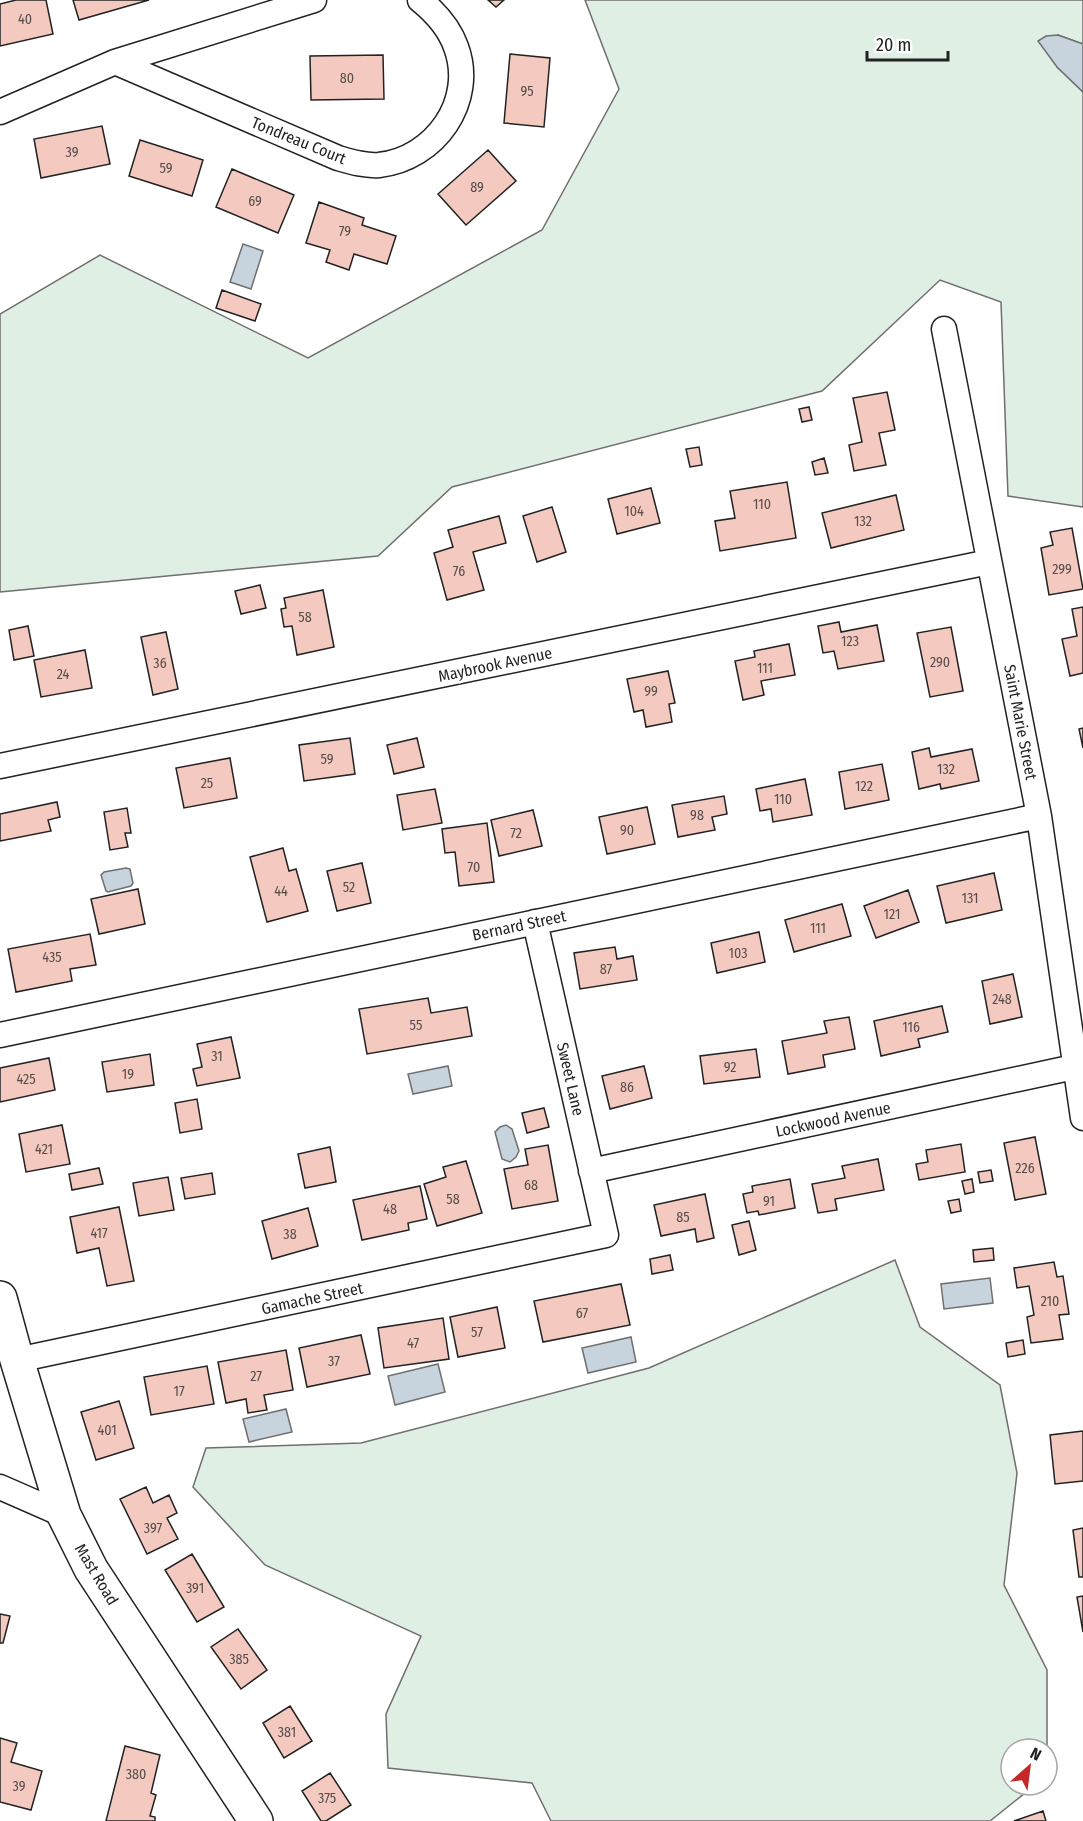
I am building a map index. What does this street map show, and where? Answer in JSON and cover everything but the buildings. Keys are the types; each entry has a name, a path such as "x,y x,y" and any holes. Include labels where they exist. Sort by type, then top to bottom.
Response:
{"main road":[{"name":"Mast Road","path":"0,1298 64,1515 91,1569 256,1821"}],"street":[{"path":"0,112 115,62 314,0"},
{"name":"Tondreau Court","path":"115,62 338,158 358,164 378,165 398,161 417,153 433,141 446,125 456,107 460,87 461,67 457,47 448,29 420,0"},
{"name":"Saint Marie Street","path":"944,329 1039,816 1083,1118"},
{"name":"Maybrook Avenue","path":"0,766 989,562"},
{"name":"Bernard Street","path":"0,1035 1039,816"},
{"name":"Sweet Lane","path":"535,922 606,1235"},
{"name":"Lockwood Avenue","path":"591,1171 1074,1068"},
{"name":"Gamache Street","path":"17,1360 606,1235"},
{"path":"0,1487 64,1515"}],"green space":[{"path":"585,0 1083,0 1083,44 1058,35 1057,67 1083,92 1083,507 1008,496 1001,302 940,280 822,391 452,487 378,556 0,592 0,314 100,255 308,358 542,230 619,89"},
{"path":"895,1260 920,1327 1000,1385 1017,1473 1004,1585 1047,1670 1047,1737 999,1737 999,1797 1020,1797 990,1821 551,1821 532,1783 388,1768 386,1714 421,1636 265,1565 193,1487 206,1448 361,1443 649,1368"}],"shaded area":[{"path":"1058,35 1083,44 1083,92 1057,67 1038,41 1046,36"},
{"path":"243,244 263,251 251,289 230,282"},
{"path":"130,869 133,883 131,886 106,891 101,875 104,872"},
{"path":"448,1066 452,1086 413,1094 408,1074"},
{"path":"506,1125 512,1129 519,1151 510,1162 502,1159 495,1132"},
{"path":"990,1278 993,1303 944,1309 941,1284"},
{"path":"631,1337 636,1362 588,1373 582,1348"},
{"path":"438,1364 445,1392 395,1405 388,1376"},
{"path":"286,1409 292,1432 249,1442 243,1419"}]}
